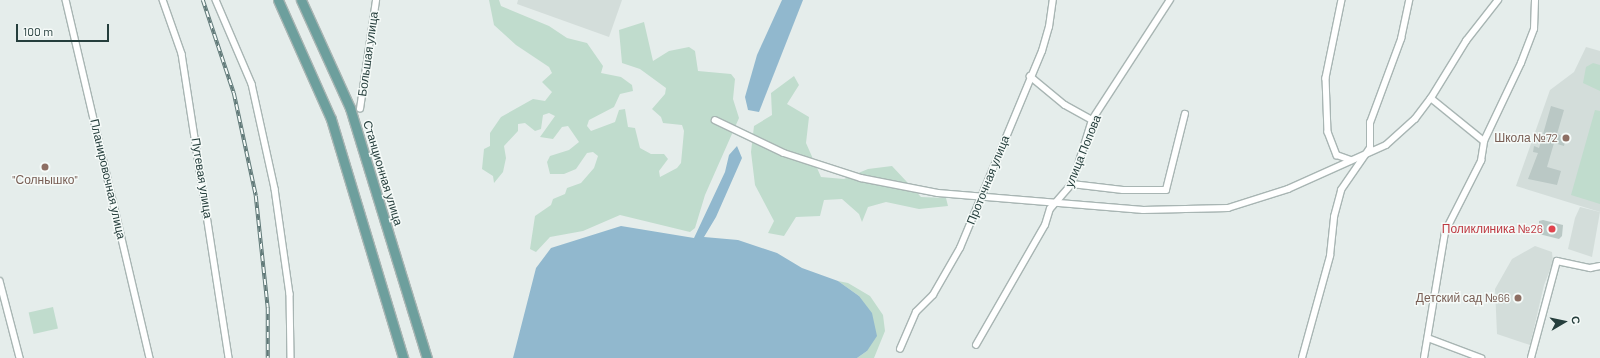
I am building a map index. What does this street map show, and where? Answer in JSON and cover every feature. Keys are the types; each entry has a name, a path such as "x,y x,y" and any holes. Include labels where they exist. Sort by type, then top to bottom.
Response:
{"main road":[{"path":"278,0 331,119 403,358"},
{"name":"Станционная улица","path":"301,0 350,108 427,358"}],"street":[{"name":"Планировочная улица","path":"66,0 150,358"},
{"name":"Путевая улица","path":"163,0 182,54 229,358"},
{"path":"216,0 252,84 275,189 290,294 291,358"},
{"name":"Большая улица","path":"360,109 376,0"},
{"name":"Проточная улица","path":"900,349 916,312 933,295 960,248 1049,28 1053,0"},
{"name":"улица Попова","path":"976,345 1056,204 1072,184 1092,120 1170,0"},
{"path":"1342,0 1326,78 1328,132 1337,155 1351,160"},
{"path":"1302,358 1330,256 1334,217 1341,190 1370,148 1370,123 1401,39 1409,0"},
{"path":"1424,358 1445,232 1481,161 1484,142 1534,29 1535,0"},
{"path":"715,120 784,153 861,178 938,193 1056,204 1144,210 1228,208 1288,189 1386,145 1415,119 1431,98 1466,41 1498,1"},
{"path":"1030,76 1065,105 1092,120"},
{"path":"1431,98 1484,142"},
{"path":"1072,184 1123,190 1166,190 1185,114"},
{"path":"1530,358 1557,261 1590,268 1600,266"},
{"path":"0,281 20,358"},
{"path":"1428,338 1481,358"}],"shaded area":[{"path":"518,0 622,0 609,37 517,4"},
{"name":"Школа №72","path":"1586,47 1600,51 1600,212 1516,186 1550,90 1574,72"},
{"path":"1580,207 1600,212 1592,257 1568,249 1575,218"},
{"name":"Детский сад №66","path":"1535,246 1552,252 1553,262 1544,285 1530,345 1497,334 1495,289 1512,259"}],"green space":[{"path":"489,0 499,0 501,6 549,26 567,38 587,43 603,66 601,73 621,77 632,85 633,91 620,94 614,107 589,120 587,126 591,131 615,122 619,110 625,109 628,127 635,128 640,148 651,154 664,154 668,159 659,171 660,177 677,168 681,163 684,131 682,125 663,123 661,117 652,109 665,94 666,88 640,69 622,63 619,30 644,22 653,61 669,51 689,47 695,51 698,71 731,74 735,79 733,99 739,118 705,195 695,228 690,232 620,215 583,231 550,237 536,252 530,249 535,216 551,205 553,199 565,194 567,188 581,183 594,168 598,156 593,152 587,153 576,169 564,174 550,174 547,162 550,156 569,150 579,142 568,126 562,127 553,139 540,137 555,116 549,113 543,115 541,129 535,131 525,123 518,124 518,131 504,146 506,158 503,172 494,183 493,176 482,169 484,149 490,146 490,133 501,117 533,99 545,101 552,92 542,82 552,73 549,67 516,45 494,25"},
{"path":"1593,63 1600,65 1600,91 1583,83 1586,67"},
{"path":"794,76 799,85 787,104 809,117 806,143 821,177 844,179 868,169 892,166 921,197 946,198 948,206 919,209 886,202 868,207 862,222 859,214 842,199 824,200 820,216 796,217 784,236 768,233 774,221 755,185 751,152 754,126 772,115 771,93"},
{"path":"1595,110 1600,111 1600,204 1571,195"},
{"path":"838,281 848,283 870,296 883,315 885,331 874,358 857,358 867,351 859,296"},
{"path":"53,307 58,328 34,334 29,313"}],"water":[{"path":"782,0 803,0 759,112 748,110 745,97 757,55"},
{"path":"737,146 742,158 716,217 704,237 738,240 777,253 802,268 838,281 859,296 872,313 877,336 867,351 857,358 513,358 536,268 551,248 621,226 694,238 725,172 729,155"}],"building":[{"path":"1551,106 1564,110 1557,134 1566,137 1564,146 1554,143 1547,167 1561,171 1557,185 1528,179 1538,153 1533,152 1534,146 1539,148"},
{"name":"Поликлиника №26","path":"1543,220 1563,225 1562,236 1559,239 1539,234 1539,221"}],"railway":[{"path":"203,0 234,93 256,196 268,308 268,358"}],"place":[{"name":"Школа №72","path":"1566,138"},
{"name":"\"Солнышко\"","path":"45,167"},
{"name":"Поликлиника №26","path":"1552,229"},
{"name":"Детский сад №66","path":"1518,298"}]}
